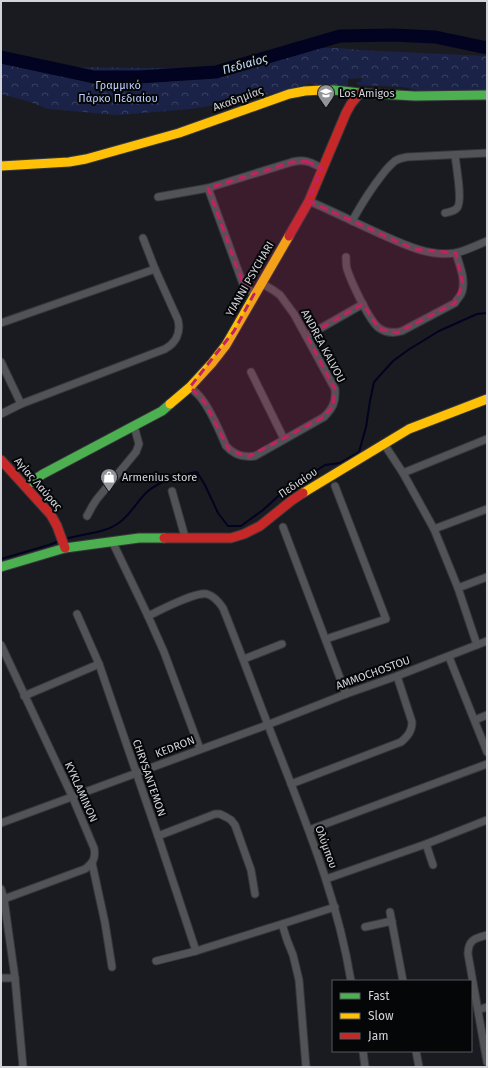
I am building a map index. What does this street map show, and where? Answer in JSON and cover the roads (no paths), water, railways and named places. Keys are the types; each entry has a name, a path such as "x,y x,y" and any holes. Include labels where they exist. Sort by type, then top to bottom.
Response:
{"street":[{"name":"Ακαδημίας","path":"1,166 69,162 86,159 179,133 265,102 305,90 334,90 415,96 487,95"},
{"name":"YIANNI PSYCHARI","path":"344,91 347,101 346,113"},
{"name":"YIANNI PSYCHARI","path":"25,486 43,474 162,411 190,388 212,363 226,345 254,294 309,201 346,113 360,93"},
{"path":"352,221 372,188 396,160 406,157 487,153"},
{"path":"445,213 455,210 460,201 455,155"},
{"path":"158,197 208,188 301,160 311,162 322,168"},
{"path":"208,188 243,284 254,294"},
{"path":"309,201 414,248 427,252 456,253 487,241"},
{"path":"1,414 21,404 165,349 177,338 179,326 178,320 155,270 143,238"},
{"path":"346,256 347,269 374,324 379,329 386,332 397,333 455,303 462,292 463,284 463,278 456,253"},
{"path":"1,323 155,270"},
{"name":"ANDREA KALVOU","path":"190,388 205,403 226,446 234,453 248,457 255,456 324,417 333,406 335,398 334,389 307,336 286,303 273,290 261,283"},
{"path":"307,336 363,304"},
{"path":"1,362 21,404"},
{"path":"251,372 284,439"},
{"name":"Πεδιαίου","path":"1,567 64,546 139,538 231,538 244,534 260,526 291,501 309,489 409,429 487,399"},
{"path":"87,516 92,505 136,452 138,444 134,426"},
{"path":"402,473 487,440"},
{"path":"384,444 434,529 458,588 477,645"},
{"name":"Αγίας Λαύρας","path":"1,460 51,515 57,526 64,546"},
{"path":"326,639 386,618 335,486"},
{"path":"172,491 184,537"},
{"path":"434,529 487,509"},
{"path":"283,527 346,694"},
{"path":"112,541 164,652 200,749"},
{"path":"458,588 487,577"},
{"name":"Ολύμπου","path":"148,616 200,594 212,596 223,608 244,659 267,725 309,830 326,879 335,906 351,980"},
{"name":"CHRYSANTEMON","path":"77,614 99,664 196,951"},
{"name":"AMMOCHOSTOU","path":"267,725 346,694 449,657 487,641"},
{"name":"KYKLAMINON","path":"1,644 72,796 94,848 95,854 92,863 106,923 112,966"},
{"path":"244,659 282,644"},
{"path":"449,657 487,752"},
{"path":"24,696 99,664"},
{"path":"291,784 401,742 406,737 412,728 412,722 397,676"},
{"path":"475,720 487,715"},
{"name":"KEDRON","path":"1,824 72,796 136,774 267,725"},
{"path":"309,830 487,764"},
{"path":"158,836 215,814 220,814 226,817 231,820 239,834 251,870 255,894"},
{"path":"326,879 426,844 487,820"},
{"path":"426,844 433,864"},
{"path":"4,899 85,869 92,863"},
{"path":"1,889 4,899 14,978 23,1052 23,1067"},
{"path":"156,961 196,951 335,906"},
{"path":"390,912 403,980"},
{"path":"365,927 392,921"},
{"path":"282,924 299,980 306,1067"},
{"path":"487,935 475,938 471,942 468,949 487,1062"},
{"path":"1,978 14,978"},
{"path":"478,1010 487,1007"},
{"path":"362,1052 365,1067"},
{"path":"416,1052 419,1067"}],"waterway":[{"name":"Πεδιαίος","path":"1,57 94,77 139,77 216,72 340,36 393,35 435,37 487,48"},
{"path":"65,539 101,531 114,526 124,519 151,488 170,479 197,472 218,513 228,526 241,526 263,510 284,491 325,465 340,463 359,452 366,427 374,382 393,361 439,331 477,314 487,313"},
{"path":"1,559 59,541"}],"place":[{"name":"Los Amigos","path":"326,108"},
{"name":"Armenius store","path":"109,492"}],"park label":[{"name":"Γραμμικό Πάρκο Πεδιαίου","path":"118,91"}]}
